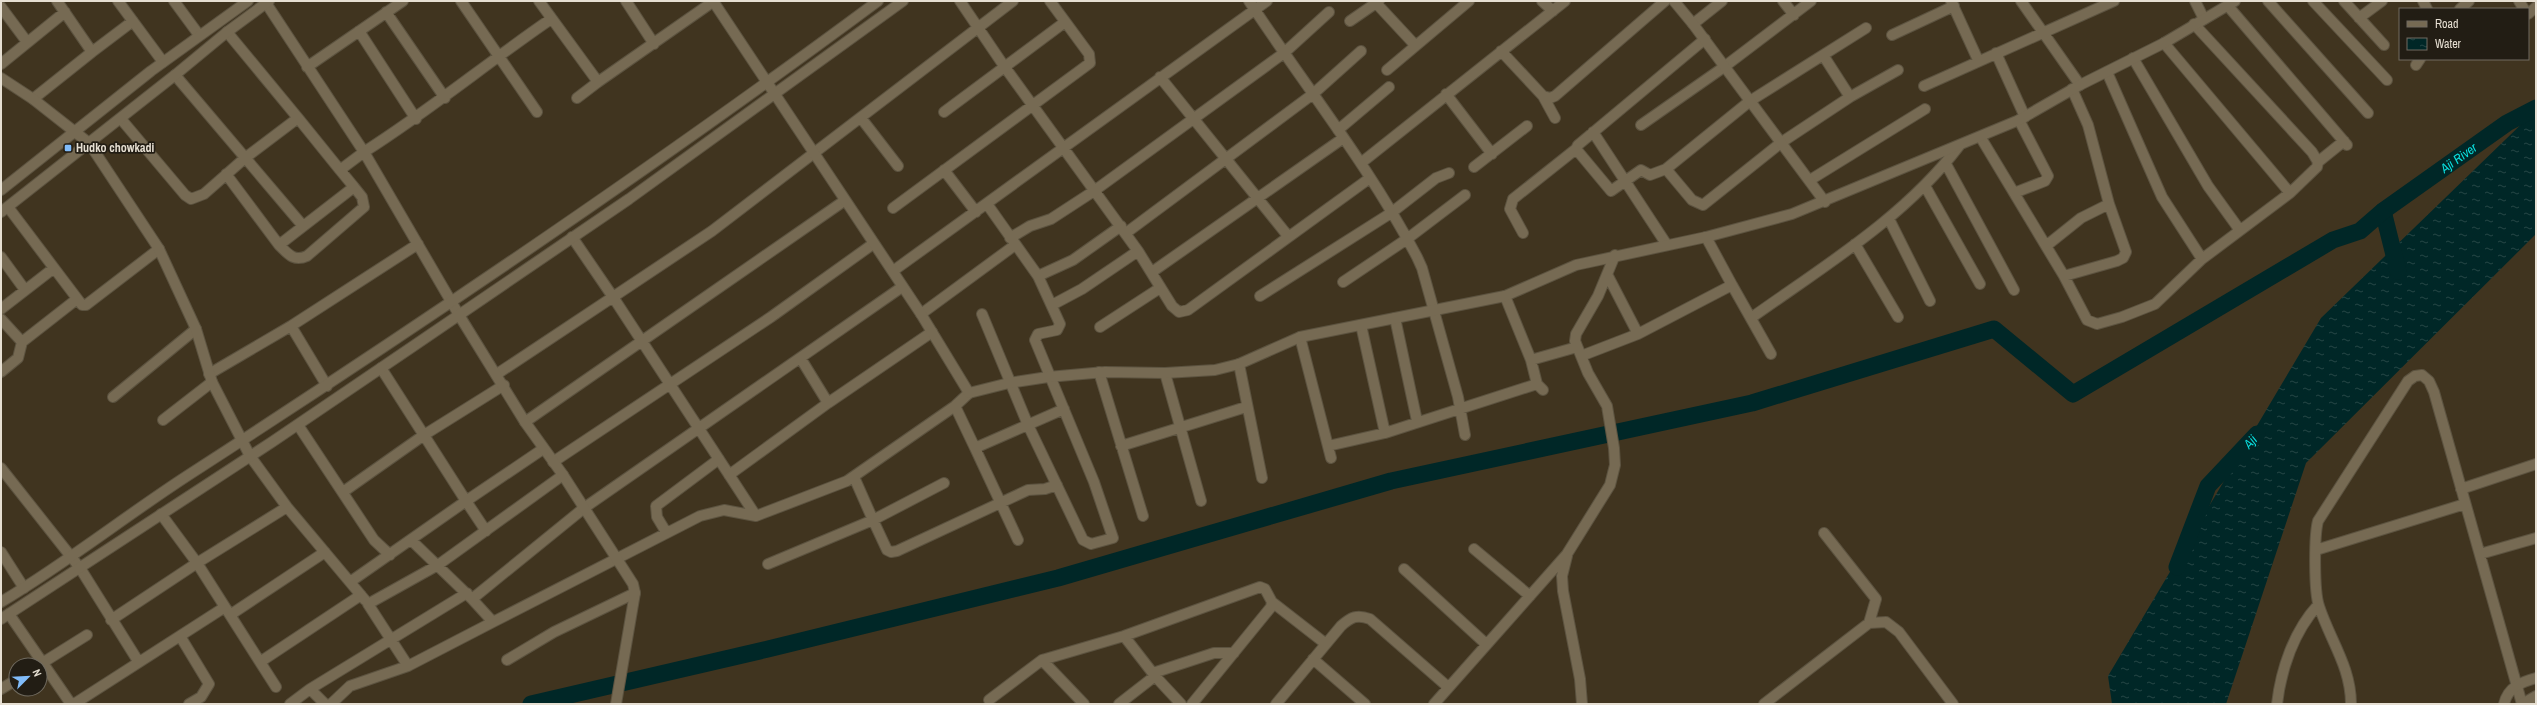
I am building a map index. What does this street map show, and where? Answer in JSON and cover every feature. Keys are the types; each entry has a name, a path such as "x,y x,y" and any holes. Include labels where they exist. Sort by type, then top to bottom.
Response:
{"street":[{"path":"57,1 92,52"},
{"path":"118,1 163,62"},
{"path":"174,1 199,35"},
{"path":"1,190 163,62 248,1"},
{"path":"307,67 403,1"},
{"path":"461,1 497,56 537,112"},
{"path":"539,1 598,82"},
{"path":"626,1 654,44"},
{"path":"577,98 714,1 815,154 844,201 921,314 969,393"},
{"path":"1,602 594,207 768,83 878,1"},
{"path":"36,657 5,616 298,425 459,315 775,94 903,1"},
{"path":"960,1 1004,66 1065,148 1094,191 1138,251 1172,306 1180,312 1188,310 1370,178"},
{"path":"497,374 712,231 815,154 1013,1"},
{"path":"893,208 1090,63 1089,54 1050,1"},
{"path":"1249,1 1340,135 1361,163 1407,239 1422,268 1432,311 1460,410 1465,435"},
{"path":"893,271 1267,1"},
{"path":"1387,70 1469,1"},
{"path":"1542,1 1553,11"},
{"path":"1361,163 1500,51 1565,1"},
{"path":"1543,96 1550,98 1555,96 1665,1"},
{"path":"1674,1 1694,24 1724,67 1782,142 1825,202"},
{"path":"1694,24 1722,1"},
{"path":"1783,1 1794,15"},
{"path":"1641,125 1724,67 1811,1"},
{"path":"2021,1 2076,87 2088,125 2109,204 2125,248 2125,255 2116,261 2064,276"},
{"path":"1924,86 1978,60 2043,35 2114,1"},
{"path":"2195,1 2204,19"},
{"path":"2268,1 2368,113"},
{"path":"2313,1 2387,80"},
{"path":"2344,1 2384,45"},
{"path":"2359,18 2382,1"},
{"path":"159,249 93,302 82,305 54,268 4,210 89,144 227,32 267,2 307,67 364,152 451,303 504,385 525,422 543,449 564,475 584,508 618,557 633,584 635,593 616,704"},
{"path":"1350,21 1378,2 1415,45"},
{"path":"331,704 350,686 408,666 666,532 700,516 724,510 756,516 854,477 955,406 969,393 1009,383 1048,377 1099,372 1165,373 1215,370 1239,364 1300,337 1505,296 1576,264 1706,238 1792,214 1981,138 2022,118 2076,87 2164,43 2232,3 2345,143 2318,162 2314,173 2290,193 2202,259 2155,304 2122,317 2097,324 2087,320 2064,276 1981,138"},
{"path":"1892,35 1953,4 1978,60"},
{"path":"1,7 28,42"},
{"path":"1,64 65,12"},
{"path":"386,12 445,98"},
{"path":"921,314 1030,226 1051,219 1094,191 1284,53 1329,12"},
{"path":"340,170 364,152 445,98 497,56 551,19"},
{"path":"33,99 133,21"},
{"path":"944,112 1065,22"},
{"path":"2194,24 2312,152 2318,162"},
{"path":"1576,149 1610,191 1641,170 1650,175 1666,169 1750,101 1866,28"},
{"path":"359,31 416,118"},
{"path":"226,174 279,245 290,257 301,258 307,256 364,206 362,197 227,32"},
{"path":"1523,233 1510,209 1513,199 1576,149 1593,132 1704,39"},
{"path":"2164,43 2290,193"},
{"path":"1038,276 1073,260 1123,230 1226,159 1313,94 1361,51"},
{"path":"1500,51 1543,96 1555,118"},
{"path":"1996,53 2022,118 2048,176 2045,181 2014,193"},
{"path":"1823,55 1850,97"},
{"path":"2133,58 2208,186 2239,230"},
{"path":"1666,169 1692,200 1703,205 1782,142 1850,97 1898,70"},
{"path":"2107,72 2162,197 2202,259"},
{"path":"175,75 303,226"},
{"path":"1160,77 1192,120 1258,197 1288,236"},
{"path":"1,78 33,99 75,131 89,144 159,249 196,329 211,378 241,441 250,456 287,507 368,604 392,638 408,666"},
{"path":"1152,272 1258,197 1340,135 1389,87"},
{"path":"1446,94 1492,154"},
{"path":"1810,180 1925,109"},
{"path":"121,118 185,195 191,199 204,194 245,158 298,118"},
{"path":"861,118 898,166"},
{"path":"1474,167 1527,126"},
{"path":"1593,132 1624,181 1668,245"},
{"path":"1751,318 1856,244 1888,219 1925,186 1946,164 1960,146"},
{"path":"1946,164 2014,290"},
{"path":"944,170 976,212"},
{"path":"1260,296 1391,213 1436,178 1449,173"},
{"path":"1925,186 1980,284"},
{"path":"279,245 354,187"},
{"path":"1343,282 1407,239 1465,195"},
{"path":"525,422 844,201"},
{"path":"982,314 1009,383 1028,425 1086,543 1114,538 1094,482 1064,409 1048,377 1035,340 1038,334 1053,332 1060,327 1038,276 987,204"},
{"path":"2046,246 2081,218 2109,204"},
{"path":"1888,219 1930,301"},
{"path":"572,237 671,384 756,516"},
{"path":"1706,238 1771,354"},
{"path":"163,420 211,378 418,244"},
{"path":"553,462 771,317 873,244"},
{"path":"1856,244 1898,317"},
{"path":"1052,306 1082,289 1138,251"},
{"path":"1434,704 1567,554 1610,485 1615,465 1614,448 1607,406 1579,351 1576,334 1608,276 1615,255"},
{"path":"1,258 26,290"},
{"path":"1,309 54,268"},
{"path":"1608,276 1638,334"},
{"path":"1530,360 1579,351 1638,334 1732,285"},
{"path":"290,704 310,689 392,638 470,596 584,508 800,360 902,287"},
{"path":"1100,327 1160,288"},
{"path":"1328,446 1385,433 1417,421 1540,387 1505,296"},
{"path":"1,372 18,358 22,342 77,299"},
{"path":"1395,318 1417,421"},
{"path":"1,319 22,342"},
{"path":"1361,325 1385,433"},
{"path":"291,326 327,386"},
{"path":"113,397 196,329"},
{"path":"729,475 828,403 932,332"},
{"path":"1300,337 1331,458"},
{"path":"800,360 828,403"},
{"path":"1239,364 1246,407 1262,478"},
{"path":"381,368 486,530"},
{"path":"1099,372 1142,516"},
{"path":"1165,373 1179,428 1201,501"},
{"path":"2351,704 2349,678 2318,605 2316,530 2323,512 2408,381 2415,376 2422,375 2429,381 2434,392 2522,704 2536,696"},
{"path":"343,492 424,435 504,385"},
{"path":"955,406 1018,540"},
{"path":"1120,446 1246,407"},
{"path":"975,448 1064,409"},
{"path":"298,425 374,540 390,555"},
{"path":"350,582 543,449"},
{"path":"666,532 657,517 656,506 719,459"},
{"path":"2461,489 2536,464"},
{"path":"1,468 80,568 111,620 138,661"},
{"path":"368,604 438,565 564,475"},
{"path":"854,477 884,545 891,552 1028,490 1045,489 1057,485"},
{"path":"768,564 873,520 944,483"},
{"path":"2316,550 2466,504"},
{"path":"111,620 197,562 287,507"},
{"path":"161,514 197,562 276,687"},
{"path":"1824,533 1876,599 1869,623"},
{"path":"2480,554 2536,538"},
{"path":"411,540 470,596 493,622"},
{"path":"1474,549 1530,596"},
{"path":"1,552 24,588"},
{"path":"48,673 73,704 138,661 180,636 227,611 324,552"},
{"path":"1567,554 1562,576 1563,591 1580,678 1582,704"},
{"path":"1404,569 1486,644"},
{"path":"988,703 1042,660 1124,636 1260,587 1268,592 1272,602 1326,644"},
{"path":"507,660 554,632 635,593"},
{"path":"260,662 360,594"},
{"path":"1192,704 1271,607 1272,602"},
{"path":"2277,704 2279,686 2287,660 2307,617 2318,605"},
{"path":"1276,704 1326,644 1351,618 1360,616 1370,619 1448,687"},
{"path":"1764,704 1869,623 1886,622 1899,632 1953,704"},
{"path":"48,660 87,635"},
{"path":"180,636 208,680 208,689 203,700 189,704"},
{"path":"1124,636 1154,674 1181,704"},
{"path":"1119,704 1154,674 1214,653 1234,653"},
{"path":"1313,659 1366,704"},
{"path":"1042,660 1084,704"},
{"path":"2504,704 2510,690 2517,685 2536,678"},
{"path":"310,689 325,704"}],"water":[{"path":"2536,110 2536,234 2306,463 2226,704 2112,704 2108,676 2321,318"}],"waterway":[{"name":"Aji River","path":"531,704 768,649 1058,578 1391,481 1752,403 1994,329 2073,394 2333,240 2360,231 2383,211 2507,123 2536,108"},
{"name":"Aji","path":"2383,211 2398,271"},
{"name":"Aji","path":"2177,567 2208,486 2257,434"}],"place":[{"name":"Hudko chowkadi","path":"68,148"}]}
